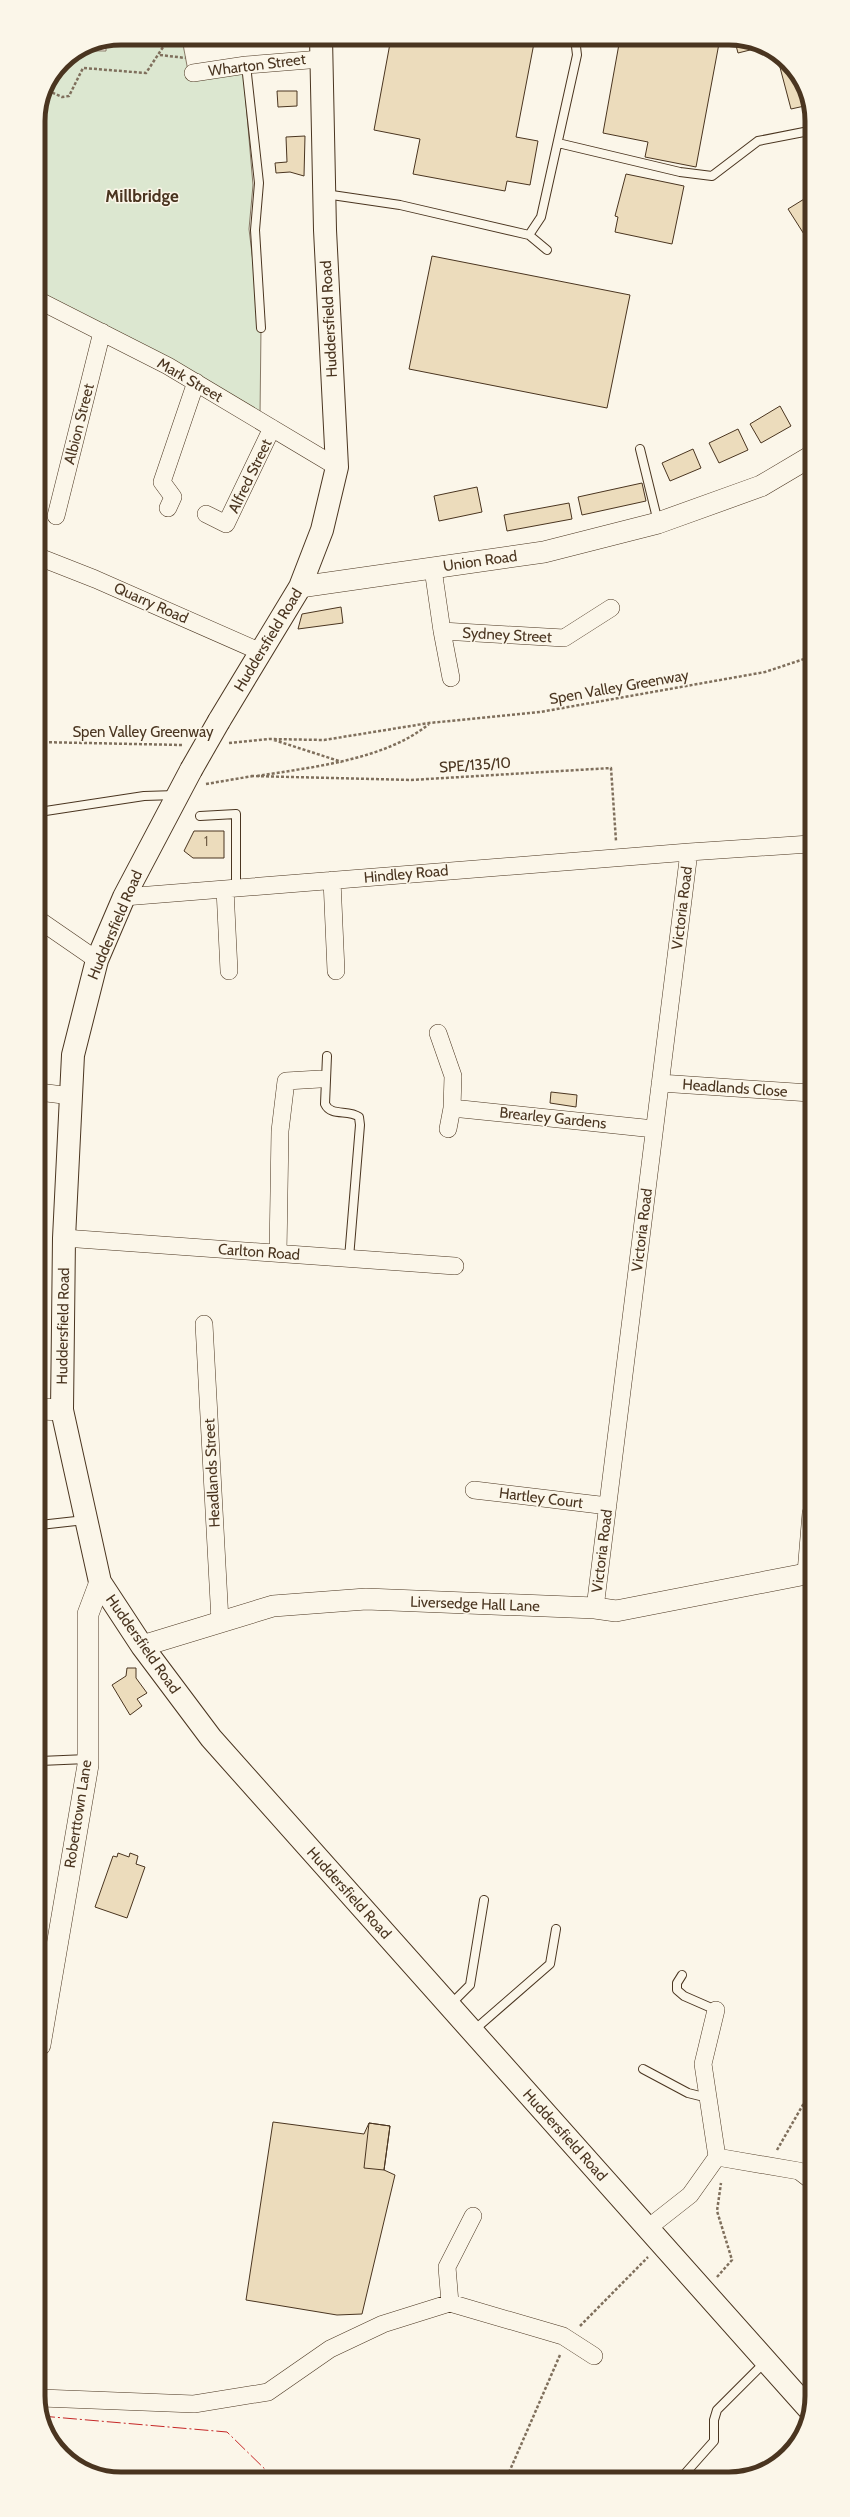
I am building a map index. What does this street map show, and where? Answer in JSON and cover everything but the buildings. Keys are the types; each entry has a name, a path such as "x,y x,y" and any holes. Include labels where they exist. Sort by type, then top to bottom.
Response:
{"main road":[{"name":"Huddersfield Road","path":"321,48 325,194 337,467 322,530 300,587 178,792 124,897 98,960 73,1055 64,1238 62,1410 100,1582 142,1646 211,1738 705,2290 804,2404"}],"street":[{"name":"Wharton Street","path":"193,73 246,65 321,48"},
{"name":"Mark Street","path":"45,304 196,382 337,467"},
{"name":"Albion Street","path":"56,516 102,332"},
{"path":"168,508 173,497 162,482 196,382"},
{"name":"Alfred Street","path":"206,514 226,524 272,428"},
{"name":"Union Road","path":"300,587 544,552 658,522 761,486 805,460"},
{"name":"Quarry Road","path":"45,559 96,579 261,652"},
{"name":"Sydney Street","path":"433,568 442,631 451,678"},
{"name":"Sydney Street","path":"442,631 564,638 611,608"},
{"path":"689,852 805,844"},
{"name":"Hindley Road","path":"124,897 689,852"},
{"name":"Victoria Road","path":"595,1608 689,852"},
{"path":"332,880 336,971"},
{"path":"229,971 231,888"},
{"path":"45,924 98,960"},
{"path":"438,1034 453,1076 452,1108 448,1129"},
{"path":"278,1254 280,1131 286,1081 320,1079"},
{"name":"Headlands Close","path":"660,1083 805,1093"},
{"path":"45,1093 71,1096"},
{"name":"Brearley Gardens","path":"452,1108 654,1129"},
{"name":"Carlton Road","path":"64,1238 455,1266"},
{"name":"Headlands Street","path":"204,1324 220,1621"},
{"path":"45,1408 62,1410"},
{"name":"Hartley Court","path":"474,1490 608,1506"},
{"name":"Liversedge Hall Lane","path":"142,1646 273,1606 366,1599 595,1608 616,1611 805,1574"},
{"name":"Roberttown Lane","path":"45,1988 88,1759 88,1614 100,1582"},
{"path":"716,2010 702,2064 708,2098 722,2158"},
{"path":"648,2228 690,2195 722,2158"},
{"path":"722,2158 799,2171 805,2176"},
{"path":"450,2303 447,2267 472,2216"},
{"path":"45,2398 194,2404 268,2392 330,2349 383,2324 450,2303 564,2336 594,2356"}],"lane":[{"path":"529,235 541,217 577,55 576,45"},
{"path":"246,65 259,183 255,230 261,328"},
{"path":"558,143 680,172 712,176 758,141 805,132"},
{"path":"325,194 400,205 529,235 547,250"},
{"path":"640,448 658,522"},
{"path":"45,811 178,792"},
{"path":"200,816 236,814 231,888"},
{"path":"327,1056 325,1104 327,1109 333,1112 353,1112 359,1117 360,1125 349,1258"},
{"path":"45,1524 86,1520"},
{"path":"45,1761 88,1759"},
{"path":"450,2006 470,1985 484,1900"},
{"path":"473,2032 550,1964 556,1929"},
{"path":"682,1975 677,1983 677,1990 684,1996 716,2010"},
{"path":"643,2069 688,2093 708,2098"},
{"path":"686,2472 714,2441 714,2420 717,2410 723,2401 766,2360"}],"path":[{"path":"51,92 62,97 69,96 83,68 146,73 165,45"},
{"path":"159,55 185,56 193,73"},
{"name":"Spen Valley Greenway","path":"223,743 270,739 324,740 429,724 540,712 765,672 805,659"},
{"path":"178,792 251,776 342,762 413,737 429,724"},
{"name":"Spen Valley Greenway","path":"270,739 342,762"},
{"name":"Spen Valley Greenway","path":"45,742 184,745"},
{"name":"SPE/135/10","path":"251,776 411,780 611,768 617,857"},
{"path":"768,2166 805,2101"},
{"path":"705,2290 732,2260 717,2211 722,2158"}],"green space":[{"path":"116,45 183,45 188,71 243,68 253,185 249,229 261,328 260,416 45,299 46,106 55,83 67,67 87,53 92,51 106,51 106,46"}],"power":[{"path":"48,2417 227,2432 268,2472"}],"district":[{"name":"Millbridge","path":"142,196"}]}
